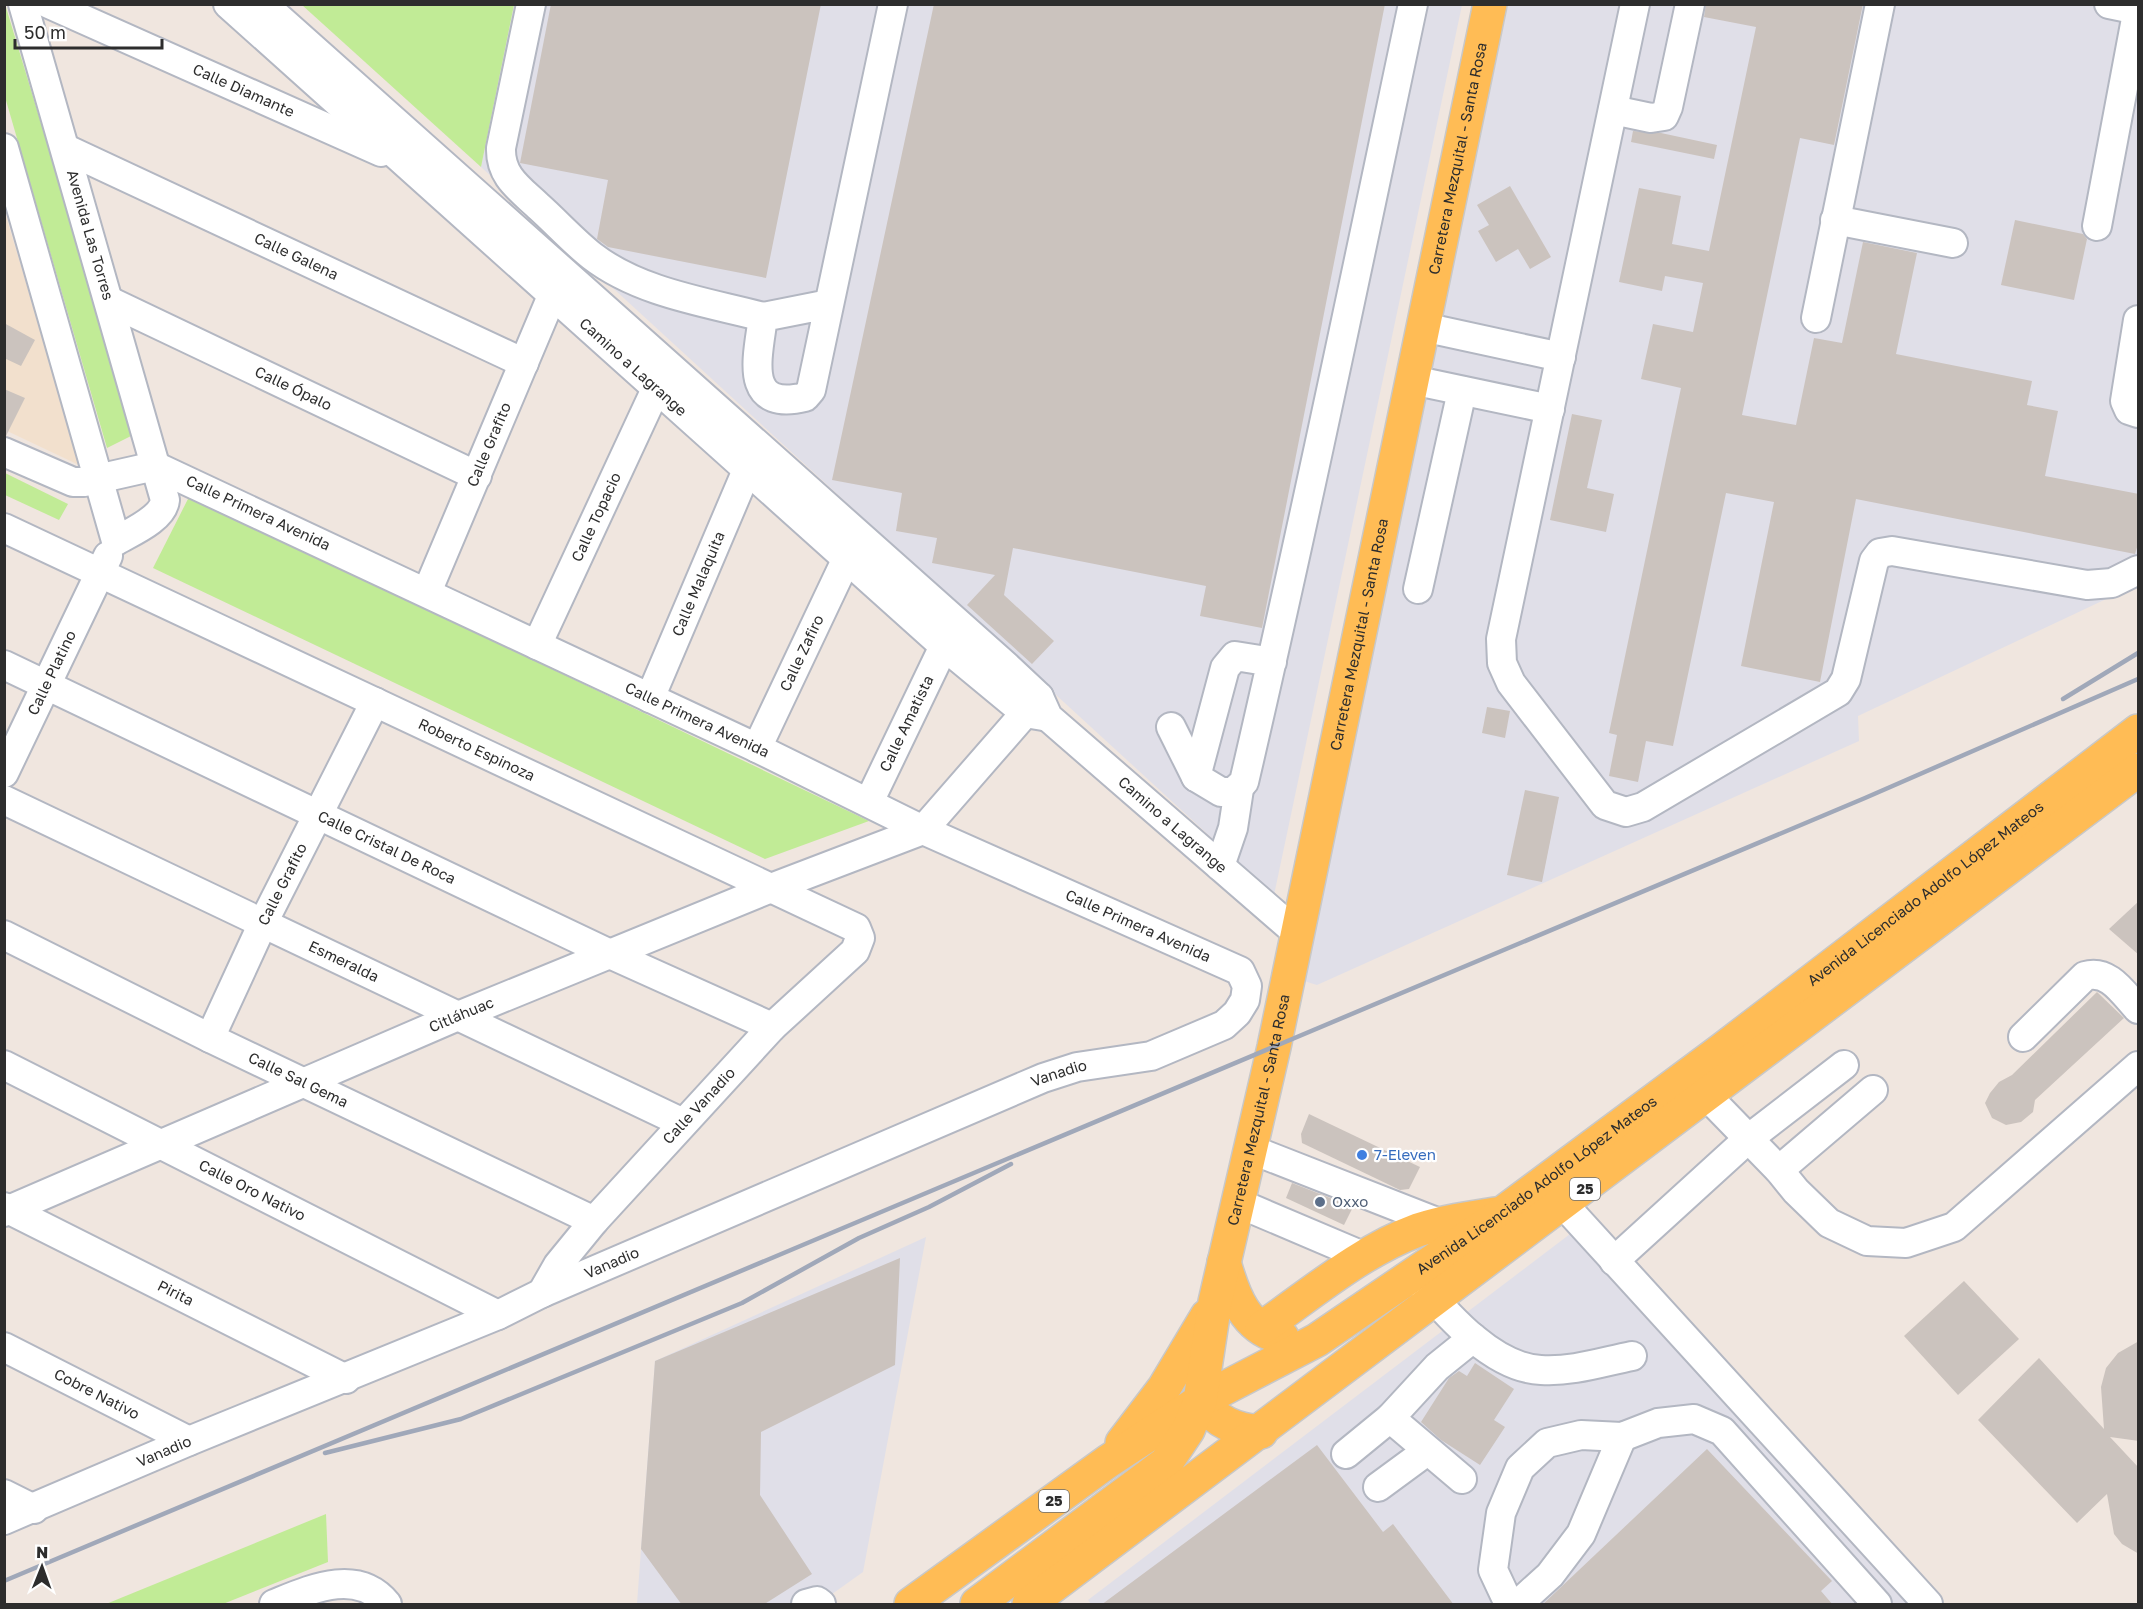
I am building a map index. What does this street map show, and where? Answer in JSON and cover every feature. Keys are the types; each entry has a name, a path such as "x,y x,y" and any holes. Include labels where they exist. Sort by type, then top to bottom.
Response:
{"main road":[{"name":"Carretera Mezquital - Santa Rosa","path":"1215,1302 1297,933 1490,4"},
{"name":"Avenida Licenciado Adolfo López Mateos","path":"911,1605 1107,1462 1200,1401 1317,1340 1502,1213 1723,1050 2139,731"},
{"name":"Avenida Licenciado Adolfo López Mateos","path":"1029,1605 2139,770"},
{"path":"1262,1328 1365,1257 1416,1231 1439,1224 1502,1213"},
{"path":"1224,1262 1237,1302 1247,1316 1262,1328 1286,1338 1317,1340"},
{"path":"977,1605 1166,1463 1188,1430 1200,1401 1215,1302"},
{"path":"1107,1462 1164,1388 1215,1302"},
{"path":"1200,1401 1210,1413 1231,1426 1261,1432"}],"street":[{"name":"Avenida Las Torres","path":"23,4 156,466 164,506 157,515 116,542 98,572"},
{"name":"Calle Diamante","path":"49,4 405,163"},
{"name":"Camino a Lagrange","path":"228,4 656,389 756,461 847,558 944,646 1037,709"},
{"name":"Camino a Lagrange","path":"263,4 756,461 1037,709 1297,933"},
{"path":"531,4 501,148 502,168 508,179 592,256 621,274 647,286 763,317 829,304"},
{"path":"763,317 757,380 762,390 774,397 795,399 805,397 811,390 893,4"},
{"path":"1213,860 1233,828 1239,789 1244,782 1272,662 1413,4"},
{"path":"1635,4 1501,639 1502,663 1511,683 1605,805 1626,812 1663,796 1838,692 1846,679 1874,561 1880,553 1892,551 2087,585 2112,583 2139,570"},
{"path":"1613,110 1651,118 1664,116 1668,107 1690,4"},
{"path":"1816,318 1881,4"},
{"path":"2097,226 2138,9 2109,4"},
{"path":"4,148 100,477 116,542"},
{"name":"Calle Galena","path":"66,149 524,363"},
{"path":"1835,220 1953,243"},
{"name":"Calle Grafito","path":"427,592 552,296"},
{"name":"Calle Ópalo","path":"109,301 477,476"},
{"path":"2139,320 2125,401 2128,410 2139,413"},
{"path":"1423,327 1561,357"},
{"path":"1412,380 1550,409"},
{"name":"Calle Topacio","path":"537,645 656,389"},
{"path":"1418,589 1462,391"},
{"path":"4,452 73,482 156,466"},
{"name":"Calle Malaquita","path":"650,698 756,461"},
{"name":"Calle Primera Avenida","path":"156,466 757,748 923,830 1240,971 1247,986 1245,1000 1237,1013 1224,1025"},
{"name":"Roberto Espinoza","path":"4,528 856,928"},
{"name":"Calle Zafiro","path":"757,748 847,558"},
{"name":"Calle Platino","path":"4,773 98,572"},
{"name":"Calle Amatista","path":"869,802 944,646"},
{"path":"1196,777 1228,662 1241,655 1272,662"},
{"name":"Calle Cristal De Roca","path":"4,665 612,955 772,1027"},
{"name":"Calle Grafito","path":"210,1038 263,923 375,702"},
{"path":"923,830 1037,709"},
{"path":"1171,727 1196,777 1221,792 1233,792 1239,789"},
{"name":"Esmeralda","path":"4,800 683,1123"},
{"name":"Citláhuac","path":"6,1210 458,1016 612,955 771,888 923,830"},
{"name":"Calle Vanadio","path":"542,1293 558,1265 594,1221 683,1123 772,1027 855,951 860,938 856,928"},
{"name":"Calle Sal Gema","path":"4,935 210,1038 594,1221"},
{"path":"2023,1037 2085,976 2095,973 2107,977 2139,1009"},
{"name":"Vanadio","path":"4,1520 189,1441 346,1379 498,1315 542,1293 1043,1078 1077,1066 1150,1056 1224,1025"},
{"name":"Calle Oro Nativo","path":"4,1065 498,1315"},
{"path":"1614,1261 1748,1139 1844,1065"},
{"path":"1707,1096 1779,1170 1796,1191 1829,1222 1867,1241 1906,1243 1954,1227 2139,1066"},
{"path":"1779,1170 1873,1090"},
{"path":"1250,1149 1439,1224"},
{"path":"1238,1203 1365,1257"},
{"path":"1564,1204 1928,1605"},
{"name":"Pirita","path":"6,1210 346,1379"},
{"path":"1414,1275 1473,1338 1513,1363 1539,1370 1568,1370 1632,1356"},
{"path":"1346,1454 1390,1418 1421,1381 1473,1338"},
{"name":"Cobre Nativo","path":"4,1347 189,1441"},
{"path":"1390,1418 1462,1479"},
{"path":"1509,1605 1493,1570 1501,1513 1520,1468 1547,1443 1581,1435 1623,1437 1658,1423 1694,1419 1722,1431 1877,1605"},
{"path":"1518,1605 1550,1575 1581,1534 1623,1437"},
{"path":"1378,1487 1427,1451"},
{"path":"4,1494 34,1509"},
{"path":"274,1605 312,1588 328,1584 346,1584 363,1588 382,1603"},
{"path":"806,1605 817,1600 821,1605"}],"shaded area":[{"path":"514,5 1462,5 1274,895 481,167"},
{"path":"1508,5 2138,5 2138,584 1858,716 1859,741 1317,985 1304,981"},
{"path":"5,213 81,466 5,430"},
{"path":"1570,1234 1909,1604 1091,1604 1088,1600"},
{"path":"926,1237 863,1572 818,1604 637,1604 655,1361"}],"green space":[{"path":"5,4 135,434 107,448 5,97"},
{"path":"302,5 514,5 481,167"},
{"path":"5,473 68,504 59,520 5,495"},
{"path":"190,495 869,821 765,859 153,568"},
{"path":"326,1514 328,1562 223,1604 106,1604"}],"building":[{"path":"551,4 821,4 766,278 608,247 597,239 608,180 520,163"},
{"path":"934,4 1385,4 1262,628 1200,616 1206,586 1013,548 1004,595 1054,641 1032,664 967,605 995,575 932,563 937,538 896,531 902,493 832,480"},
{"path":"1706,4 1863,4 1834,145 1800,138 1742,415 1796,425 1814,338 1842,343 1863,242 1917,253 1896,354 2032,381 2027,405 2058,411 2045,476 2139,494 2139,541 2135,554 1856,499 1820,682 1741,666 1774,502 1726,493 1673,746 1646,741 1638,782 1609,776 1617,735 1609,733 1681,388 1641,379 1653,324 1693,332 1703,283 1665,276 1662,291 1619,282 1639,188 1681,196 1672,244 1709,251 1756,27 1704,17"},
{"path":"1633,131 1661,133 1717,145 1714,159 1631,142"},
{"path":"1510,186 1551,257 1530,269 1518,249 1496,262 1478,231 1489,225 1477,205"},
{"path":"2015,220 2083,234 2087,239 2074,300 2001,285"},
{"path":"4,323 35,340 21,366 4,358"},
{"path":"4,389 25,398 6,436 4,436"},
{"path":"1572,414 1602,420 1587,488 1614,494 1606,532 1550,520"},
{"path":"1487,707 1510,711 1505,738 1482,733"},
{"path":"1525,790 1559,797 1542,882 1507,875"},
{"path":"2139,901 2139,955 2109,929"},
{"path":"2097,992 2124,1018 2035,1100 2033,1112 2021,1122 2006,1125 1992,1118 1985,1103 1999,1082 2012,1075"},
{"path":"1309,1114 1420,1167 1409,1189 1400,1190 1302,1143 1301,1134"},
{"name":"Oxxo","path":"1292,1183 1353,1207 1344,1225 1286,1198"},
{"path":"900,1258 895,1365 761,1432 760,1495 812,1574 763,1605 682,1605 641,1549 655,1361"},
{"path":"1964,1281 2019,1339 1958,1395 1904,1336"},
{"path":"2139,1341 2139,1441 2110,1437 2139,1468 2139,1554 2122,1544 2114,1534 2107,1494 2077,1523 1978,1420 2039,1358 2104,1429 2101,1387 2106,1368 2118,1353"},
{"path":"1475,1363 1514,1389 1494,1420 1505,1427 1480,1465 1441,1440 1421,1422 1449,1378 1459,1371 1467,1376"},
{"path":"1317,1445 1383,1532 1393,1524 1454,1605 1101,1605"},
{"path":"1707,1449 1832,1581 1821,1591 1833,1605 1542,1605"}],"railway":[{"path":"2063,699 2138,653"},
{"path":"4,1581 1865,798 2138,679"},
{"path":"325,1453 461,1419 742,1303 859,1238 929,1207 1011,1164"}],"place":[{"name":"7-Eleven","path":"1362,1155"},
{"name":"Oxxo","path":"1320,1202"}]}
